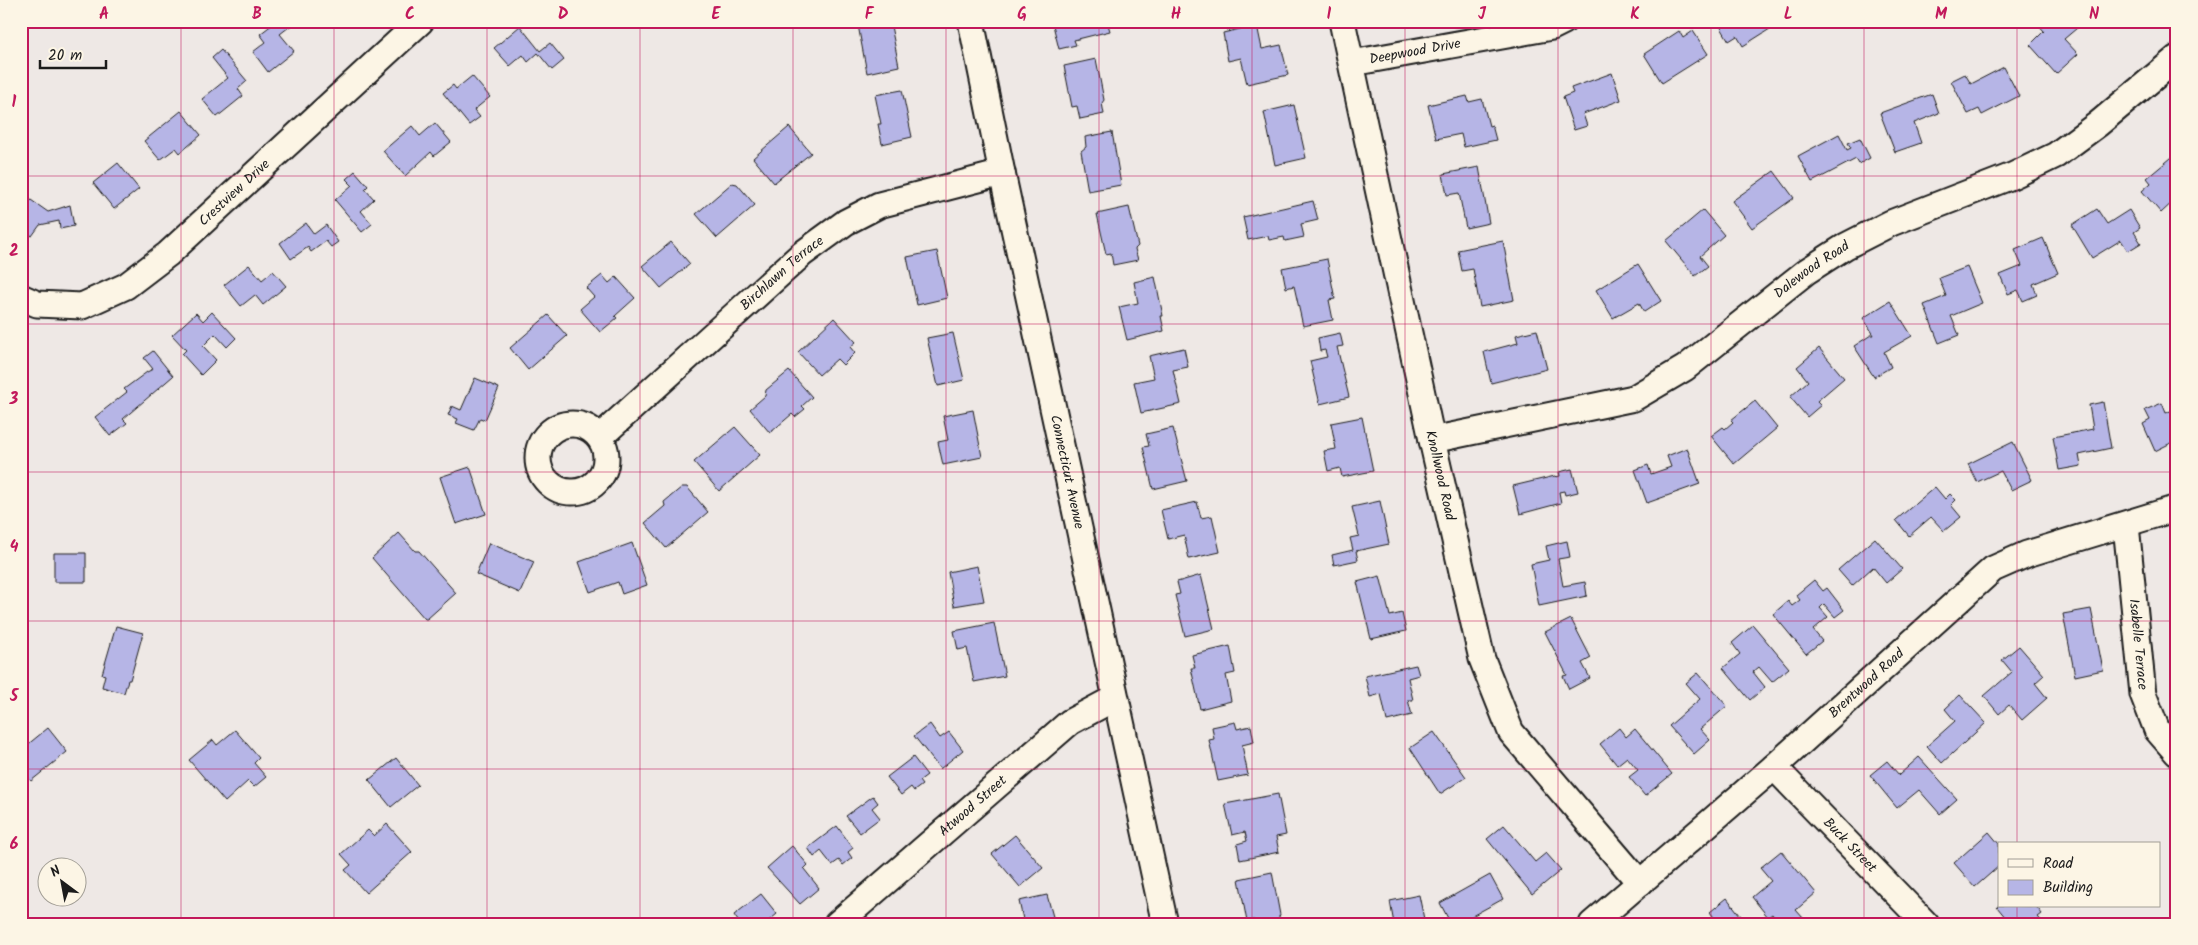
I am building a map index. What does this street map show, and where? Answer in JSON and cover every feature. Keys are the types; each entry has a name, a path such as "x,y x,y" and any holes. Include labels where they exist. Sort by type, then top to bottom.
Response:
{"street":[{"name":"Crestview Drive","path":"21,297 37,304 82,306 126,286 168,254 421,21"},
{"name":"Connecticut Avenue","path":"971,21 1002,173 1165,924"},
{"name":"Knollwood Road","path":"1342,21 1432,440 1482,659 1510,732 1640,883"},
{"name":"Deepwood Drive","path":"1352,63 1552,27 1564,21"},
{"name":"Dalewood Road","path":"1432,440 1634,398 1685,368 1807,271 1846,246 1890,223 2012,176 2056,155 2098,124 2177,58"},
{"name":"Birchlawn Terrace","path":"600,437 802,254 846,222 879,205 1002,173"},
{"name":"Brentwood Road","path":"1592,924 1774,767 1993,569 2027,554 2177,508"},
{"name":"Isabelle Terrace","path":"2126,525 2143,694 2156,730 2177,753"},
{"name":"Atwood Street","path":"837,924 1070,722 1115,698"},
{"name":"Buck Street","path":"1774,767 1926,924"}],"building":[{"path":"271,21 290,21 293,24 280,34 294,51 268,72 253,52 266,42 260,34 273,24"},
{"path":"875,21 890,21 899,66 867,73 858,25"},
{"path":"1069,21 1107,21 1110,31 1074,40 1076,45 1059,49 1053,25"},
{"path":"1717,21 1781,22 1743,46 1737,36 1729,41"},
{"path":"2039,21 2083,23 2064,39 2078,54 2056,74 2030,45 2044,31 2037,23"},
{"path":"1257,25 1262,49 1281,45 1288,75 1247,84 1241,58 1228,61 1223,33"},
{"path":"520,26 540,51 550,43 564,60 552,70 538,53 528,62 523,55 510,66 494,48"},
{"path":"1679,31 1683,38 1693,31 1708,54 1662,83 1644,54"},
{"path":"221,50 247,81 238,89 243,96 217,117 202,99 228,78 212,58"},
{"path":"1096,59 1104,100 1102,103 1104,114 1080,119 1077,106 1072,107 1064,66"},
{"path":"2004,67 2019,96 1982,115 1979,109 1968,114 1951,81 1965,74 1971,84"},
{"path":"1612,73 1621,100 1583,114 1587,126 1574,130 1563,97 1573,93 1571,88"},
{"path":"472,76 490,97 474,110 480,117 469,125 443,93 453,85 456,89"},
{"path":"902,90 912,137 882,144 878,124 881,124 875,95"},
{"path":"1932,94 1939,113 1914,123 1921,143 1895,152 1880,113"},
{"path":"1467,96 1469,102 1482,99 1489,126 1492,125 1496,140 1464,147 1461,134 1436,139 1428,105"},
{"path":"1294,105 1306,158 1275,165 1264,112"},
{"path":"181,111 201,135 180,153 176,148 160,160 144,141"},
{"path":"435,123 451,142 434,156 431,152 405,176 383,151 412,126 420,136"},
{"path":"789,127 811,153 774,183 753,158"},
{"path":"1112,132 1121,185 1088,191 1081,151 1086,147 1085,137"},
{"path":"1839,134 1847,150 1851,148 1848,143 1860,138 1870,158 1859,164 1856,159 1812,182 1798,156"},
{"path":"2177,153 2177,198 2161,213 2142,191 2151,183 2147,178"},
{"path":"118,163 139,189 114,209 93,183"},
{"path":"1479,167 1489,223 1466,228 1459,193 1447,195 1443,174"},
{"path":"355,171 368,186 365,189 374,199 361,211 372,224 362,232 335,200 352,185 346,179"},
{"path":"1774,171 1794,198 1752,228 1732,201"},
{"path":"732,183 737,184 755,205 717,238 696,214"},
{"path":"21,193 48,212 70,205 74,226 60,229 59,221 40,225 32,236 21,229"},
{"path":"1313,201 1318,220 1301,224 1304,237 1285,241 1284,237 1269,240 1268,236 1248,240 1243,217"},
{"path":"1129,207 1138,246 1135,249 1138,260 1113,265 1111,253 1106,254 1097,214"},
{"path":"2097,209 2107,224 2129,210 2140,228 2134,232 2141,243 2128,251 2121,240 2092,258 2072,225"},
{"path":"1703,210 1724,235 1700,256 1708,266 1695,276 1666,241"},
{"path":"306,223 314,234 326,225 338,242 331,247 326,241 311,252 308,247 291,259 280,243"},
{"path":"2043,238 2058,273 2033,284 2037,295 2023,301 2018,290 2008,294 2000,275 2022,266 2015,250"},
{"path":"1503,241 1514,300 1480,307 1473,269 1462,271 1458,250"},
{"path":"671,242 690,264 661,288 642,266"},
{"path":"937,251 947,298 917,305 907,257"},
{"path":"1327,259 1335,299 1329,300 1333,320 1303,326 1294,286 1286,288 1282,268"},
{"path":"1638,264 1661,301 1644,312 1639,303 1613,318 1596,290"},
{"path":"249,265 262,280 273,271 286,286 263,305 255,295 241,306 224,285"},
{"path":"1967,267 1982,303 1951,316 1959,335 1939,343 1924,305 1946,296 1939,278"},
{"path":"602,275 609,283 616,277 635,298 615,316 617,318 600,332 580,309 594,297 586,288"},
{"path":"1155,277 1164,331 1127,340 1119,307 1138,303 1134,282"},
{"path":"1890,301 1912,336 1884,352 1891,367 1874,377 1854,346 1874,335 1863,318"},
{"path":"212,312 236,338 227,347 215,334 203,346 216,360 201,375 182,354 186,350 172,335 196,313 203,321"},
{"path":"548,315 567,336 528,370 510,348"},
{"path":"834,318 856,342 850,347 855,353 843,365 837,359 819,375 798,352"},
{"path":"1537,330 1547,369 1491,383 1484,352 1518,343 1516,335"},
{"path":"953,333 964,380 938,386 927,338"},
{"path":"1340,333 1343,346 1337,347 1349,397 1320,404 1310,361 1327,357 1325,350 1320,351 1318,338"},
{"path":"1184,348 1188,367 1173,370 1181,404 1141,413 1134,382 1154,378 1149,356"},
{"path":"1819,348 1844,378 1817,401 1821,405 1807,417 1790,397 1808,381 1797,367"},
{"path":"153,351 173,376 123,419 127,423 110,436 95,417 127,392 124,389 153,369 144,358"},
{"path":"789,371 812,397 802,406 805,409 795,417 792,414 770,433 750,409 765,396 766,390"},
{"path":"475,378 499,388 485,420 480,418 474,430 456,423 458,419 448,415 452,406 461,410"},
{"path":"1755,401 1777,428 1734,464 1711,436 1723,427 1725,429 1733,422 1731,420"},
{"path":"2103,402 2111,448 2079,455 2081,466 2059,470 2053,437 2093,429 2089,405"},
{"path":"2162,403 2166,413 2177,408 2177,440 2155,451 2143,424 2150,420 2145,410"},
{"path":"973,410 982,457 943,465 938,442 948,440 943,416"},
{"path":"1362,417 1373,471 1342,477 1340,468 1328,471 1324,451 1336,449 1331,423"},
{"path":"735,427 760,455 719,491 694,462"},
{"path":"1173,428 1187,481 1153,489 1143,447 1149,446 1146,434"},
{"path":"2013,442 2032,480 2011,490 2001,471 1977,482 1968,464"},
{"path":"1687,448 1700,484 1647,503 1635,470 1648,465 1651,474 1671,467 1667,456"},
{"path":"470,467 486,514 456,524 440,477"},
{"path":"1572,469 1578,492 1565,495 1564,491 1559,492 1561,503 1520,514 1513,486 1560,476 1559,472"},
{"path":"682,487 687,487 708,512 666,548 645,523 665,506 664,502"},
{"path":"1935,487 1945,499 1950,494 1956,500 1951,505 1961,517 1944,531 1931,517 1909,536 1896,520"},
{"path":"1380,501 1389,544 1356,551 1358,560 1334,565 1332,555 1353,550 1350,538 1359,536 1352,507"},
{"path":"1197,502 1201,518 1212,516 1220,552 1189,559 1184,535 1168,539 1161,510"},
{"path":"399,533 415,551 419,551 456,593 427,619 372,558"},
{"path":"1875,538 1902,569 1886,583 1873,567 1852,586 1838,570"},
{"path":"1567,541 1570,557 1558,559 1563,586 1585,582 1587,596 1539,606 1531,564 1549,560 1546,546"},
{"path":"489,543 534,562 520,593 476,574"},
{"path":"632,543 647,585 622,594 618,582 590,592 579,562"},
{"path":"54,553 86,553 86,582 54,582"},
{"path":"977,566 984,601 954,606 948,572"},
{"path":"1201,575 1214,629 1185,636 1175,595 1180,594 1177,582"},
{"path":"1380,576 1390,616 1402,613 1406,631 1371,639 1357,582"},
{"path":"1814,580 1823,591 1827,588 1844,610 1835,617 1824,604 1820,608 1828,617 1813,630 1822,641 1806,654 1773,614 1788,601 1792,606 1800,600 1796,595"},
{"path":"2091,609 2103,670 2075,676 2063,614"},
{"path":"1571,619 1591,658 1582,663 1590,678 1569,689 1563,676 1567,675 1545,632"},
{"path":"994,623 1005,676 974,682 967,648 958,650 954,631"},
{"path":"1753,625 1789,668 1772,682 1759,667 1753,672 1765,687 1750,700 1723,668 1740,654 1732,643"},
{"path":"116,626 143,633 130,680 128,680 124,693 102,687 105,675 102,674"},
{"path":"1230,646 1235,673 1226,675 1231,701 1200,709 1191,668 1195,668 1192,655"},
{"path":"2019,646 2044,675 2035,683 2047,698 2022,720 2009,705 1999,714 1984,696 2012,672 2002,660"},
{"path":"1416,665 1419,675 1408,678 1413,700 1408,700 1412,715 1387,721 1381,694 1370,697 1365,676"},
{"path":"1698,673 1727,706 1700,729 1710,740 1694,754 1669,726 1700,699 1686,683"},
{"path":"1960,695 1986,723 1942,763 1927,746 1955,721 1945,709"},
{"path":"1235,722 1237,729 1251,726 1254,742 1242,745 1248,775 1218,781 1209,740 1214,739 1212,727"},
{"path":"930,724 940,738 949,732 963,750 940,769 914,736"},
{"path":"48,728 67,752 31,781 21,769 21,750"},
{"path":"1619,728 1626,737 1635,729 1672,774 1645,796 1629,777 1638,770 1627,757 1617,765 1600,744"},
{"path":"235,730 259,758 254,763 266,777 254,787 248,781 225,802 189,760 213,740 217,745"},
{"path":"1434,732 1466,777 1440,794 1410,748"},
{"path":"913,757 927,775 919,781 922,785 914,791 911,787 901,795 887,777"},
{"path":"1919,757 1957,799 1940,814 1919,790 1897,808 1870,775 1887,761 1899,775"},
{"path":"396,758 418,785 391,807 369,780"},
{"path":"1278,794 1286,835 1276,837 1279,852 1240,860 1237,844 1247,841 1245,832 1232,835 1225,804"},
{"path":"873,796 878,803 872,808 880,818 860,833 846,816"},
{"path":"387,824 412,852 366,893 345,870 351,865 341,854 368,830 374,836"},
{"path":"1504,825 1535,862 1546,853 1561,870 1532,894 1487,839"},
{"path":"837,826 853,848 848,852 852,858 843,865 839,860 832,865 821,851 814,857 808,848"},
{"path":"1989,832 1998,843 1998,867 1975,887 1954,863"},
{"path":"1015,835 1043,868 1020,887 992,854"},
{"path":"792,846 808,865 804,869 819,888 800,904 767,868"},
{"path":"1781,851 1816,893 1796,910 1804,919 1798,924 1780,924 1772,914 1768,917 1752,897 1771,881 1760,868"},
{"path":"1272,872 1280,924 1254,924 1254,920 1247,922 1239,879"},
{"path":"1490,875 1503,899 1472,916 1476,924 1451,924 1440,903"},
{"path":"761,894 777,914 765,924 740,924 734,915"},
{"path":"1047,895 1055,924 1024,924 1019,901"},
{"path":"1419,895 1425,924 1394,924 1390,901"},
{"path":"1727,898 1747,924 1719,924 1710,912"},
{"path":"1997,907 2038,908 2042,914 2038,917 2044,924 2011,924"}]}
